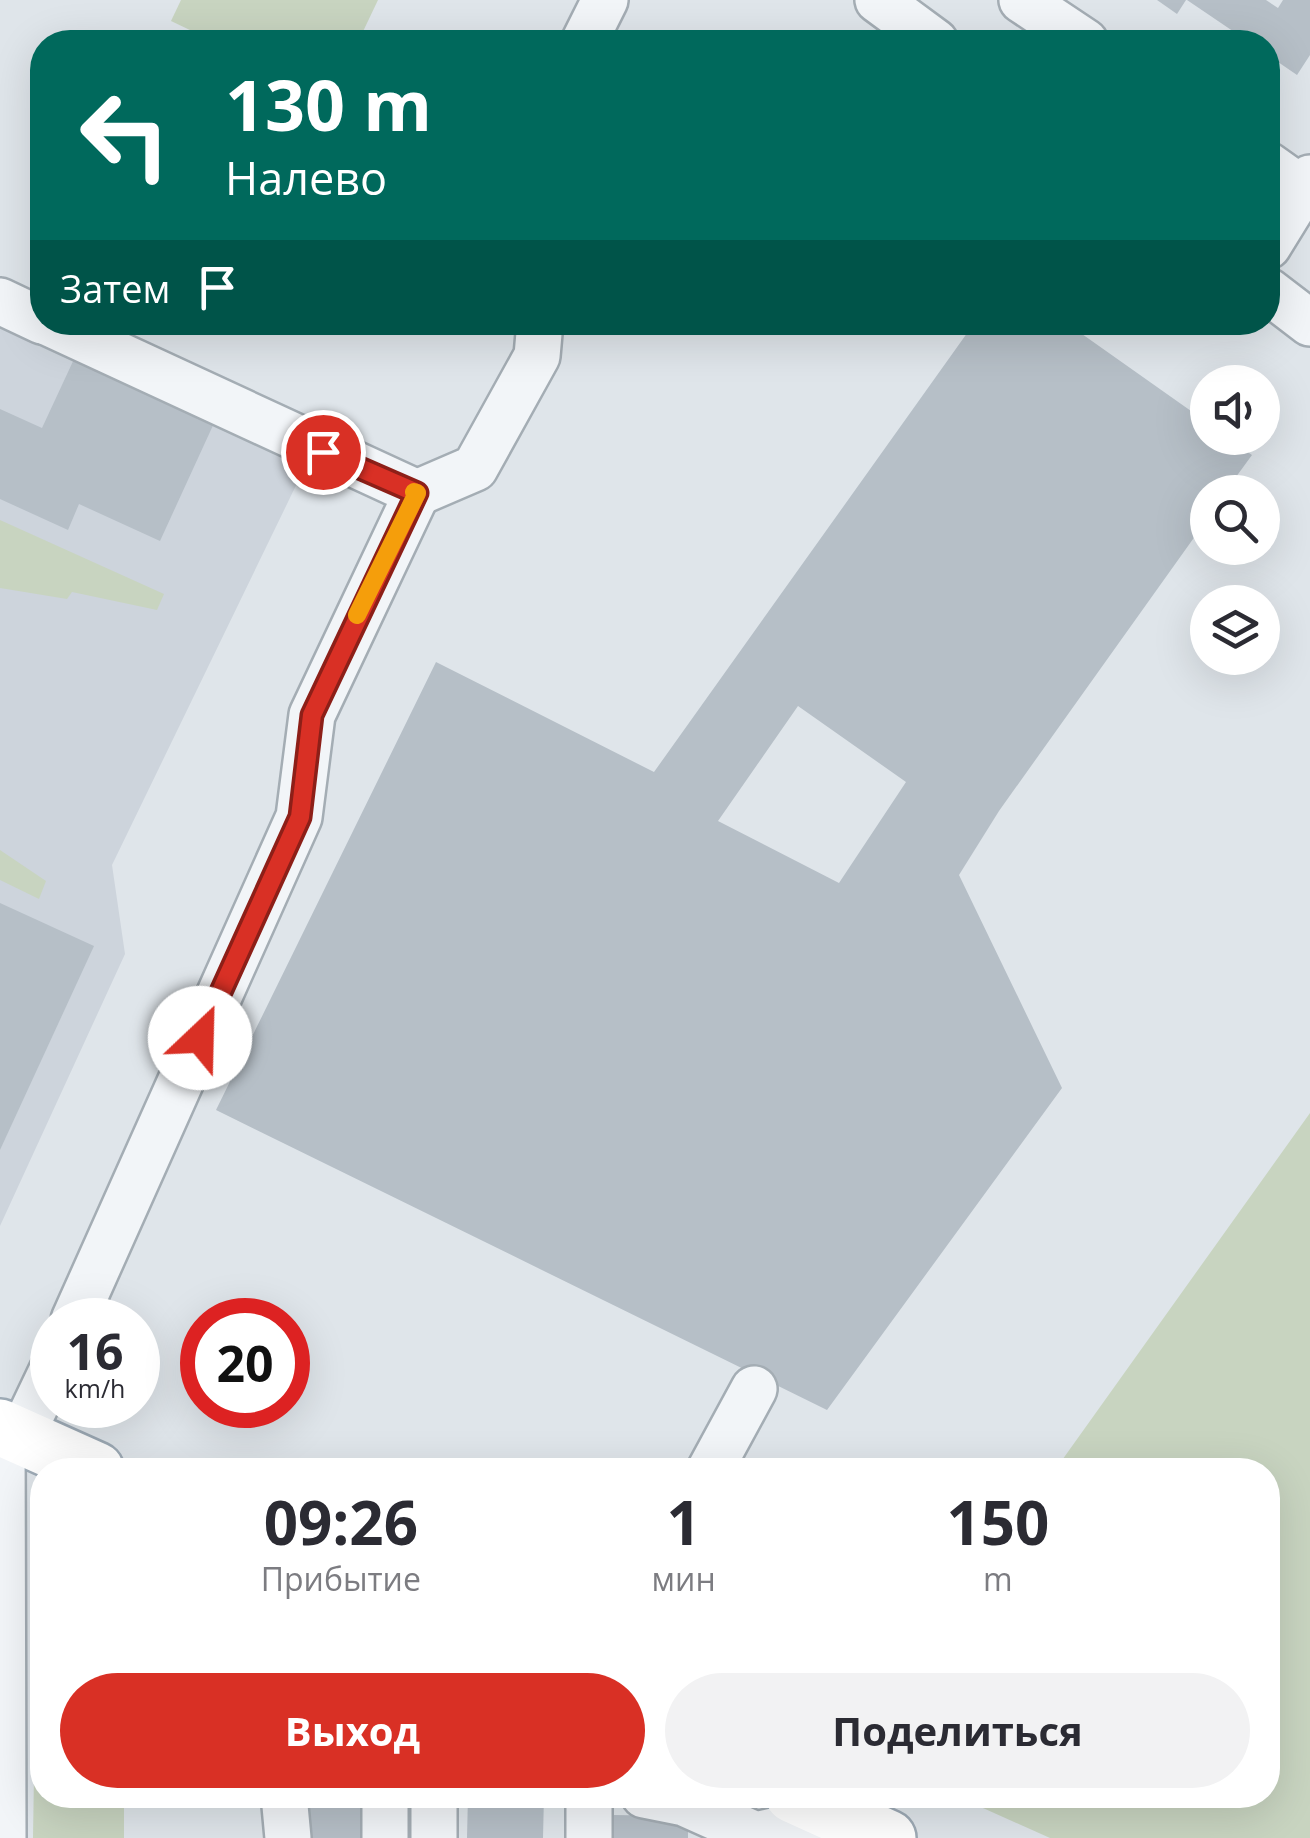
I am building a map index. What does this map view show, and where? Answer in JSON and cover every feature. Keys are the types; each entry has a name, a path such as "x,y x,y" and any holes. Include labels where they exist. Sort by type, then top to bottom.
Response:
{"main road":[{"path":"8,1430 70,1458"},
{"path":"820,1808 888,1838"}],"street":[{"path":"590,30 605,0"},
{"path":"878,0 919,30"},
{"path":"1022,0 1068,30"},
{"path":"1280,215 1294,178"},
{"path":"0,300 30,315"},
{"path":"1280,300 1310,323"},
{"path":"72,335 417,493"},
{"path":"84,1298 300,817 312,715 417,493 476,468 537,356 539,335"},
{"path":"717,1458 754,1389"},
{"path":"3,1838 8,1430 30,1400"},
{"path":"385,1808 385,1838"},
{"path":"434,1808 434,1838"},
{"path":"588,1808 589,1838"},
{"path":"690,1808 719,1829 756,1836 811,1808"}],"shaded area":[{"path":"0,292 30,306 30,335 94,335 319,438 112,865 125,954 0,1226"}],"green space":[{"path":"181,0 378,0 364,30 190,30 171,21"},
{"path":"0,520 164,594 157,610 72,592 67,599 0,588"},
{"path":"0,850 46,881 39,899 0,880"},
{"path":"1310,1113 1310,1838 1050,1838 983,1808 1280,1808 1280,1458 1064,1458"},
{"path":"33,1808 124,1808 124,1838 33,1838"}],"building":[{"path":"1157,0 1186,0 1177,14"},
{"path":"1187,0 1266,0 1278,8 1283,0 1310,0 1310,55 1297,75 1280,63 1280,30 1231,30"},
{"path":"966,335 1083,335 1190,410 1190,455 1252,455 1237,475 1190,475 1190,543 999,811 959,875 1062,1088 827,1410 216,1110 436,662 654,772","holes":["798,706 906,782 839,883 718,821"]},
{"path":"75,357 215,421 160,541 79,504 68,530 0,499 0,409 42,428"},
{"path":"0,903 94,946 0,1150"},
{"path":"299,1808 376,1808 376,1838 298,1838"},
{"path":"468,1808 544,1808 543,1838 467,1838"},
{"path":"612,1815 688,1816 688,1838 611,1838"}],"slow traffic":[{"path":"357,615 417,493 414,492"}],"route":[{"path":"200,1038 300,817 312,715 417,493 323,452"}]}
